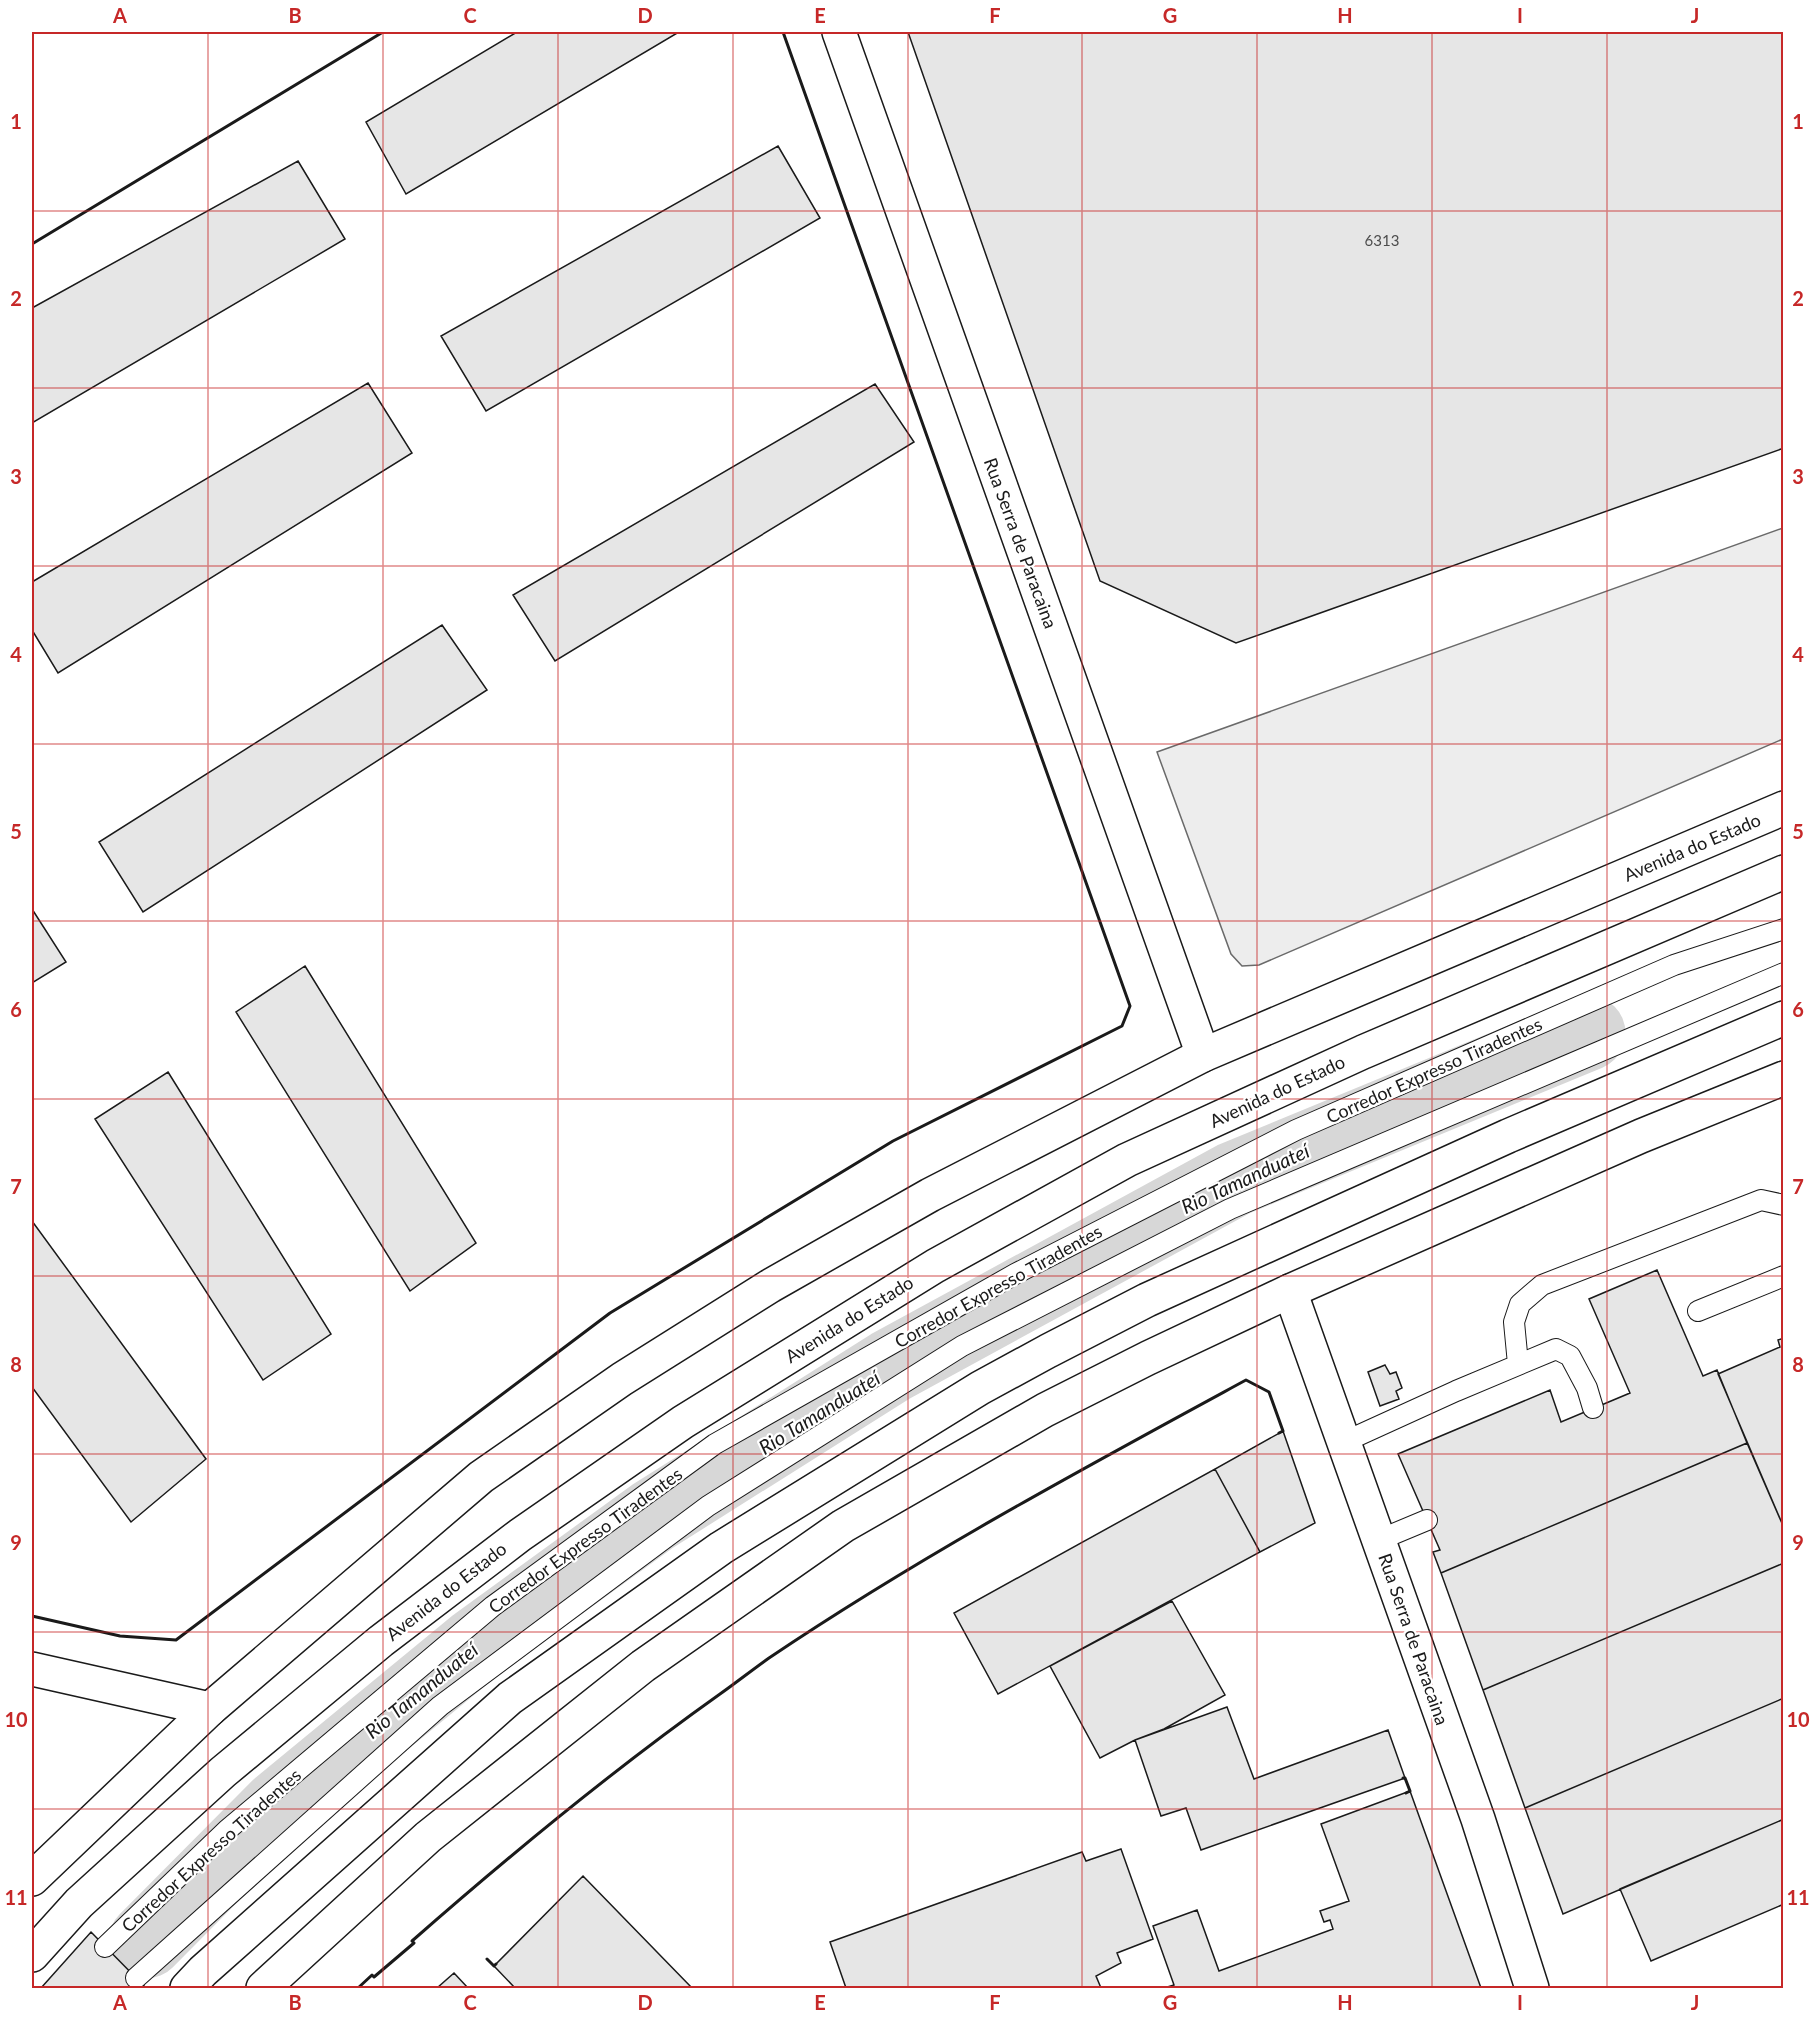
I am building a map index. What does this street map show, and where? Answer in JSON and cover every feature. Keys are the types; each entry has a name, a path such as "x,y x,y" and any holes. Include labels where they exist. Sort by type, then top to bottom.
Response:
{"main road":[{"name":"Rua Serra de Paracaina","path":"839,32 1203,1055"},
{"name":"Avenida do Estado","path":"32,1879 210,1709 482,1477 622,1379 770,1286 930,1195 1203,1055 1784,808"},
{"name":"Avenida do Estado","path":"32,1955 79,1903 223,1772 381,1641 520,1534 683,1422 924,1272 1127,1160 1364,1052 1784,872"},
{"path":"187,1989 220,1955 510,1698 721,1548 980,1388 1147,1300 1508,1136 1784,1018"},
{"path":"263,1989 428,1837 643,1666 843,1526 1045,1410 1148,1358 1290,1291 1641,1136 1784,1078"},
{"name":"Rua Serra de Paracaina","path":"1290,1291 1478,1819 1532,1989"},
{"path":"32,1669 210,1709"}],"lane":[{"name":"Corredor Expresso Tiradentes","path":"105,1947 227,1830 493,1606 715,1444 1015,1274 1296,1130 1674,965 1784,929"},
{"name":"Corredor Expresso Tiradentes","path":"136,1978 440,1706 708,1506 962,1347 1230,1209 1784,973"},
{"path":"1518,1364 1514,1322 1520,1304 1542,1285 1761,1200 1784,1205"},
{"path":"1698,1311 1784,1276"},
{"path":"1344,1442 1556,1349 1570,1356 1587,1388 1593,1408"},
{"path":"1379,1539 1427,1520"}],"shaded area":[{"path":"1783,528 1783,739 1259,965 1242,966 1231,954 1157,752"}],"building":[{"path":"517,32 679,32 406,194 366,122"},
{"path":"908,32 1784,32 1784,448 1236,643 1100,581"},
{"path":"778,146 820,218 486,411 441,336"},
{"path":"298,161 345,239 32,423 32,308"},
{"path":"368,383 412,453 58,673 32,630 32,582"},
{"path":"875,384 914,442 555,661 513,595"},
{"path":"442,625 487,690 143,912 99,842"},
{"path":"32,909 66,962 32,983"},
{"path":"305,966 476,1243 410,1291 236,1012"},
{"path":"168,1072 331,1334 263,1380 95,1119"},
{"path":"32,1221 206,1459 131,1522 32,1387"},
{"path":"1657,1270 1703,1376 1717,1370 1747,1443 1441,1573 1433,1552 1440,1550 1398,1454 1550,1390 1561,1422 1630,1393 1589,1299"},
{"path":"1784,1338 1784,1528 1718,1374 1780,1347 1778,1340"},
{"path":"1385,1365 1390,1374 1396,1372 1402,1388 1396,1391 1399,1399 1380,1406 1368,1372"},
{"path":"1283,1431 1315,1523 1260,1552 1215,1469"},
{"path":"1747,1443 1784,1528 1784,1563 1483,1690 1441,1573"},
{"path":"1215,1469 1260,1552 998,1694 954,1613"},
{"path":"1784,1563 1784,1698 1525,1808 1483,1690"},
{"path":"1172,1601 1225,1695 1164,1729 1135,1740 1100,1758 1050,1666"},
{"path":"1784,1698 1784,1819 1563,1914 1525,1808"},
{"path":"1227,1707 1254,1779 1388,1730 1405,1778 1201,1850 1186,1808 1161,1816 1135,1740"},
{"path":"1410,1791 1481,1988 1164,1988 1174,1985 1153,1926 1197,1910 1219,1971 1333,1929 1330,1920 1324,1922 1320,1911 1349,1901 1321,1824"},
{"path":"1784,1819 1784,1904 1651,1961 1620,1889"},
{"path":"1121,1849 1153,1939 1117,1953 1121,1963 1096,1976 1101,1988 846,1988 830,1942 1082,1852 1086,1861"},
{"path":"583,1876 692,1988 515,1988 494,1966"},
{"path":"91,1932 146,1988 41,1988"},
{"path":"454,1973 468,1988 437,1988"}],"waterway":[{"name":"Rio Tamanduateí","path":"146,1941 279,1807 477,1644 653,1516 891,1366 1234,1179 1588,1033"}],"wall":[{"path":"32,244 383,32"},
{"path":"32,1616 120,1636 176,1640 610,1313 893,1141 1122,1026 1130,1006 783,32"},
{"path":"358,1988 414,1943 412,1941 487,1876 641,1752 769,1658 885,1583 1004,1513 1246,1380 1269,1392 1283,1431 1279,1433"},
{"path":"1403,1778 1410,1791 1406,1793"},
{"path":"487,1959 494,1966 496,1964"}]}
